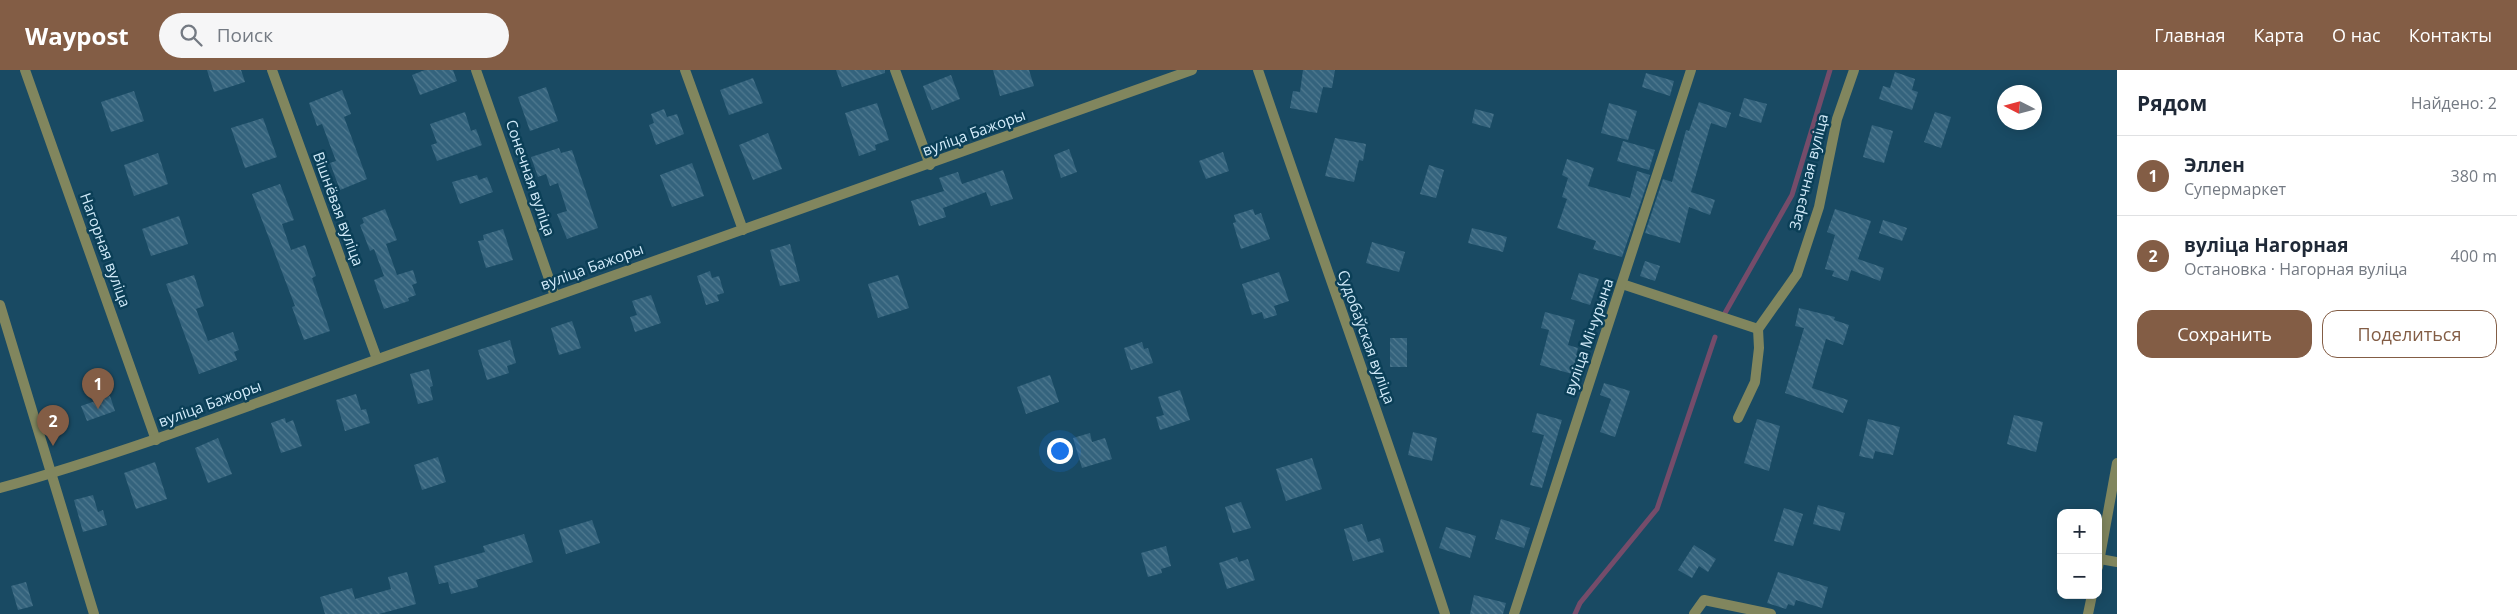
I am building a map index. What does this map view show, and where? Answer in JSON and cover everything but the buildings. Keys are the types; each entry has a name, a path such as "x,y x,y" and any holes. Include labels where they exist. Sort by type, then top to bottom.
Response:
{"street":[{"name":"Нагорная вуліца","path":"25,70 156,440"},
{"name":"Вішнёвая вуліца","path":"272,70 377,359"},
{"name":"Сонечная вуліца","path":"476,70 555,296"},
{"path":"685,70 743,230"},
{"path":"895,70 930,165"},
{"name":"вуліца Бажоры","path":"0,488 53,474 156,440 377,359 930,165 1192,70"},
{"name":"Судобаўская вуліца","path":"1258,70 1344,322 1404,488 1445,614"},
{"name":"вуліца Мічурына","path":"1514,614 1691,70"},
{"name":"Зарэчная вуліца","path":"1758,329 1797,274 1819,207 1837,119 1854,70"},
{"path":"1622,284 1758,329 1759,348 1755,382 1738,418"},
{"path":"0,305 53,474 94,614"},
{"path":"2101,554 2117,463"},
{"path":"2102,563 2117,562"},
{"path":"2088,614 2091,599"},
{"path":"1694,614 1704,600 1771,614"}],"waterway":[{"path":"1725,313 1792,195 1830,70"},
{"path":"1575,614 1580,603 1657,509 1715,337"}],"place":[{"name":"Эллен","path":"98,409"},
{"name":"вуліца Нагорная","path":"53,446"}]}
